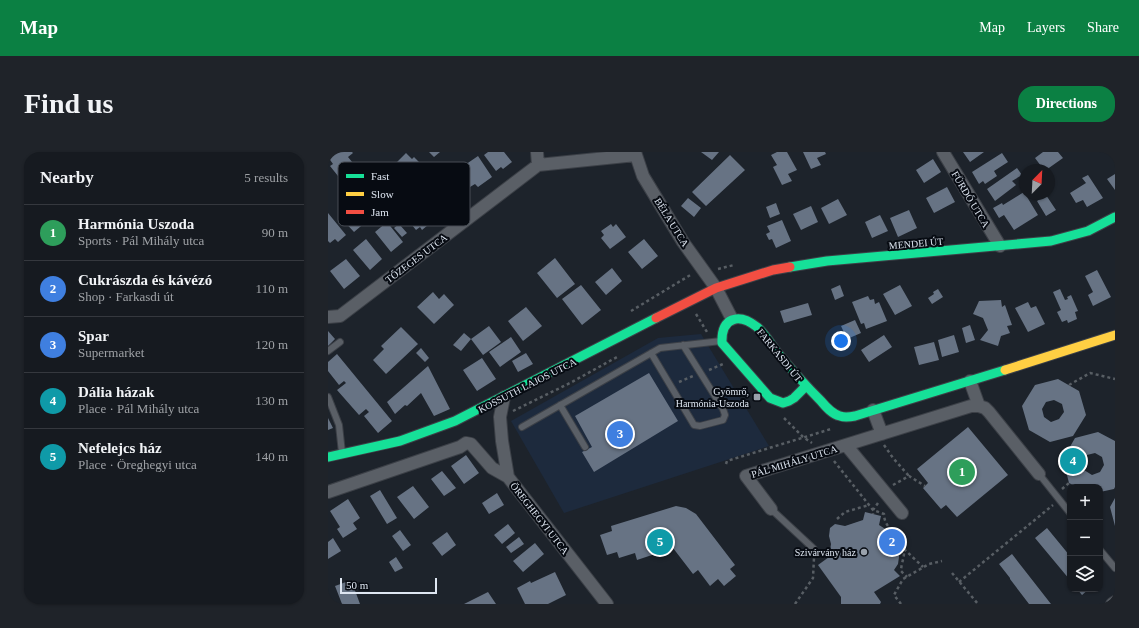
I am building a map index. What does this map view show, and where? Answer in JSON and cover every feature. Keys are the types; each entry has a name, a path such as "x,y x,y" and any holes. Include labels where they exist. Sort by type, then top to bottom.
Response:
{"main road":[{"name":"MENDEI ÚT","path":"716,288 773,270 827,261 1000,246 1051,240 1088,231 1115,216"},
{"name":"KOSSUTH LAJOS UTCA","path":"328,457 400,441 456,421 716,288"},
{"path":"721,340 722,328 732,319"},
{"name":"FARKASDI ÚT","path":"732,319 745,319 757,326 806,386 832,412 845,418 873,410"},
{"path":"873,410 1115,335"},
{"name":"FARKASDI ÚT","path":"721,340 770,398 783,402 789,401 806,386"}],"street":[{"path":"537,152 538,165 636,154"},
{"name":"FÜRDŐ UTCA","path":"943,152 1000,246"},
{"name":"BÉLA UTCA","path":"636,154 643,176 683,242 716,288"},
{"name":"TŐZEGES UTCA","path":"470,217 538,165"},
{"name":"TŐZEGES UTCA","path":"328,318 340,316 458,226"},
{"path":"716,288 732,319"},
{"path":"970,381 979,406 985,408 989,412 1039,474"},
{"name":"ÖREGHEGYI UTCA","path":"504,397 500,417 508,477 607,604"},
{"name":"PÁL MIHÁLY UTCA","path":"772,509 746,476 973,406 979,406"},
{"path":"873,410 880,434"},
{"path":"328,492 460,447 466,443 471,444 492,468 508,477"},
{"path":"846,445 902,513"}],"lane":[{"path":"522,427 660,348 721,340"},
{"path":"328,351 340,342"},
{"path":"651,353 694,425 700,426 723,420 725,415 723,409 683,345"},
{"path":"328,397 339,426 342,454"},
{"path":"560,405 585,447"},
{"path":"1039,474 1067,509"},
{"path":"772,509 814,549"},
{"path":"1103,554 1115,568"}],"path":[{"path":"631,311 696,271"},
{"path":"692,309 708,334"},
{"path":"1069,385 1090,373 1115,379"},
{"path":"880,434 893,458 909,476"},
{"path":"726,464 727,461 803,437"},
{"path":"825,452 873,510 884,514 887,526 904,548 924,567"},
{"path":"959,582 1060,500"},
{"path":"837,519 845,512 869,505"},
{"path":"872,514 873,510"},
{"path":"904,548 901,571 907,577"},
{"path":"795,604 813,578 814,549"},
{"path":"900,604 894,595 902,579 929,564 942,561"},
{"path":"952,573 978,604"}],"shaded area":[{"path":"701,334 769,446 564,513 511,421 658,338"}],"building":[{"path":"331,152 352,152 353,153 348,157 352,162 338,162 338,176 330,166 333,164 328,157 328,154"},
{"path":"429,152 440,152 434,157"},
{"path":"488,152 504,152 512,162 503,169 501,167 496,171 484,155"},
{"path":"701,152 719,152 712,160"},
{"path":"777,152 787,152 797,170 788,174 792,181 782,185 773,167 777,165 771,155"},
{"path":"803,152 825,152 826,154 817,158 821,165 811,169"},
{"path":"963,152 984,152 970,162"},
{"path":"1043,152 1058,152 1063,158 1054,164 1040,164 1035,158"},
{"path":"406,153 412,159 414,157 419,162 397,162"},
{"path":"1002,153 1008,162 994,171 997,176 985,184 983,181 979,184 972,172"},
{"path":"730,155 745,170 706,206 692,192"},
{"path":"478,156 492,177 478,187 475,184 470,187 469,162"},
{"path":"933,159 941,172 924,183 916,170"},
{"path":"1017,168 1019,171 1019,177 1012,181 1016,185 995,201 987,189"},
{"path":"1115,174 1115,190 1107,179"},
{"path":"1088,175 1103,198 1087,207 1083,200 1076,203 1070,193 1086,183 1082,178"},
{"path":"947,187 955,202 934,213 926,198"},
{"path":"1019,195 1019,200 1029,200 1038,215 1014,230 1004,215 999,218 993,208 1002,203 1003,205"},
{"path":"688,198 701,208 694,217 681,206"},
{"path":"838,199 847,215 829,224 821,208"},
{"path":"1049,200 1056,210 1046,216 1037,201"},
{"path":"776,203 780,214 770,218 766,207"},
{"path":"811,206 818,222 801,230 793,214"},
{"path":"909,210 917,228 898,237 890,218"},
{"path":"328,213 346,235 338,242 335,239 330,243 328,241"},
{"path":"880,215 888,231 872,238 865,222"},
{"path":"782,220 791,241 776,248 772,239 769,240 766,234 770,232 767,226"},
{"path":"611,224 613,227 616,224 626,237 610,249 601,238 604,235 601,231"},
{"path":"348,226 361,226 354,232"},
{"path":"382,226 390,226 403,242 391,252 375,232"},
{"path":"396,226 401,226 407,233 402,237 394,228"},
{"path":"413,226 427,226 422,230 420,227 416,230"},
{"path":"366,239 382,259 370,270 353,250"},
{"path":"644,239 658,256 642,269 628,252"},
{"path":"555,258 575,284 557,298 537,273"},
{"path":"346,259 360,276 344,289 330,271"},
{"path":"612,268 622,281 606,295 595,282"},
{"path":"1097,270 1111,297 1093,306 1088,295 1093,292 1085,276"},
{"path":"581,285 601,310 582,325 562,299"},
{"path":"840,285 844,296 835,300 831,289"},
{"path":"900,285 912,306 895,315 883,294"},
{"path":"938,289 943,297 932,304 928,298"},
{"path":"1060,289 1065,300 1071,295 1078,311 1075,312 1077,319 1068,323 1067,320 1062,322 1057,312 1061,310 1053,292"},
{"path":"433,292 439,299 444,294 454,305 434,324 417,307"},
{"path":"868,296 870,300 874,299 875,304 879,302 887,321 866,329 864,323 861,324 852,302"},
{"path":"1001,300 1002,307 1005,305 1012,325 1007,326 1010,333 1001,336 998,346 980,340 988,330 983,318 973,314 979,301"},
{"path":"1028,302 1031,308 1036,306 1045,324 1028,332 1015,308"},
{"path":"808,303 812,315 784,323 780,311"},
{"path":"526,307 542,326 523,341 508,321"},
{"path":"855,320 861,333 847,339 841,326"},
{"path":"970,325 975,340 966,343 962,328"},
{"path":"489,326 501,342 483,355 471,339"},
{"path":"401,327 418,344 386,374 373,360 384,349 381,346"},
{"path":"328,331 335,339 328,346"},
{"path":"464,333 471,339 461,351 453,345"},
{"path":"884,335 892,347 869,362 861,350"},
{"path":"954,335 959,352 942,357 938,340"},
{"path":"511,337 521,352 500,367 489,352"},
{"path":"934,342 939,360 919,365 914,347"},
{"path":"421,348 429,358 425,362 416,353"},
{"path":"526,353 533,364 518,372 512,361"},
{"path":"337,354 392,421 378,433 364,416 369,412 366,409 359,415 337,390 346,383 344,381 339,385 328,371 328,362"},
{"path":"482,358 496,379 477,391 463,370"},
{"path":"428,366 450,409 434,416 421,393 407,406 405,405 395,414 387,402"},
{"path":"649,373 678,421 594,472 582,452 592,447 575,416"},
{"path":"1058,379 1079,391 1086,415 1073,436 1050,442 1029,430 1022,406 1035,385","holes":["1054,400 1062,404 1064,412 1059,419 1051,422 1044,417 1042,409 1046,402"]},
{"path":"328,418 333,428 328,430"},
{"path":"968,427 1008,475 957,517 946,505 941,509 923,488 928,483 917,469"},
{"path":"1098,432 1115,441 1114,489 1103,491 1103,484 1069,483 1063,459 1075,438","holes":["1095,453 1102,457 1104,465 1100,472 1092,475 1084,470 1082,462 1087,455"]},
{"path":"466,455 479,473 464,484 451,466"},
{"path":"442,471 456,488 444,496 431,479"},
{"path":"413,486 429,507 414,519 397,497"},
{"path":"380,490 397,518 387,524 370,496"},
{"path":"497,493 504,505 489,514 482,503"},
{"path":"1115,498 1115,526 1110,507"},
{"path":"348,499 360,518 353,523 357,529 343,538 337,529 340,527 330,511"},
{"path":"676,506 686,508 696,514 735,565 730,569 736,576 724,586 718,579 710,586 698,570 693,574 673,548 637,560 635,553 619,558 617,552 607,555 600,535 612,531 611,526"},
{"name":"Szivárvány ház","path":"865,512 881,516 879,525 887,530 894,538 898,548 899,557 898,564 894,570 900,576 874,592 881,602 880,604 841,604 841,597 818,565 829,557 831,544 829,536 830,528 835,524 845,526 863,520"},
{"path":"508,524 515,533 502,544 494,535"},
{"path":"1047,528 1067,552 1067,576 1035,538"},
{"path":"400,530 411,545 403,551 392,536"},
{"path":"447,532 456,545 442,556 432,543"},
{"path":"519,537 524,544 511,553 506,547"},
{"path":"333,538 341,551 328,559 328,542"},
{"path":"535,543 544,554 523,572 513,561"},
{"path":"1012,554 1051,604 1029,604 999,564"},
{"path":"396,557 403,568 395,572 389,562"},
{"path":"555,572 566,595 548,604 525,604 517,588 530,581 531,583"},
{"path":"346,582 348,587 353,585 360,604 342,604 335,586"},
{"path":"488,592 496,604 464,604"}],"traffic: fast":[{"path":"790,267 827,261 1051,241 1088,231 1115,217"},
{"path":"328,457 400,441 455,421 656,318"},
{"path":"806,386 789,401 783,403 770,398 722,343 724,328 732,320 737,319 750,322 757,327 792,370 827,408 834,414 844,417 855,416 1005,370"}],"traffic: slow":[{"path":"1005,370 1115,335"}],"traffic: jam":[{"path":"656,318 716,288 773,270 790,267"}],"place":[{"name":"Gyömrő, Harmónia-Uszoda","path":"757,397"},
{"name":"Spar","path":"620,434"},
{"name":"Dália házak","path":"1073,461"},
{"name":"Harmónia Uszoda","path":"962,472"},
{"name":"Nefelejcs ház","path":"660,542"},
{"name":"Cukrászda és kávézó","path":"892,542"},
{"name":"Szivárvány ház","path":"864,552"}]}
